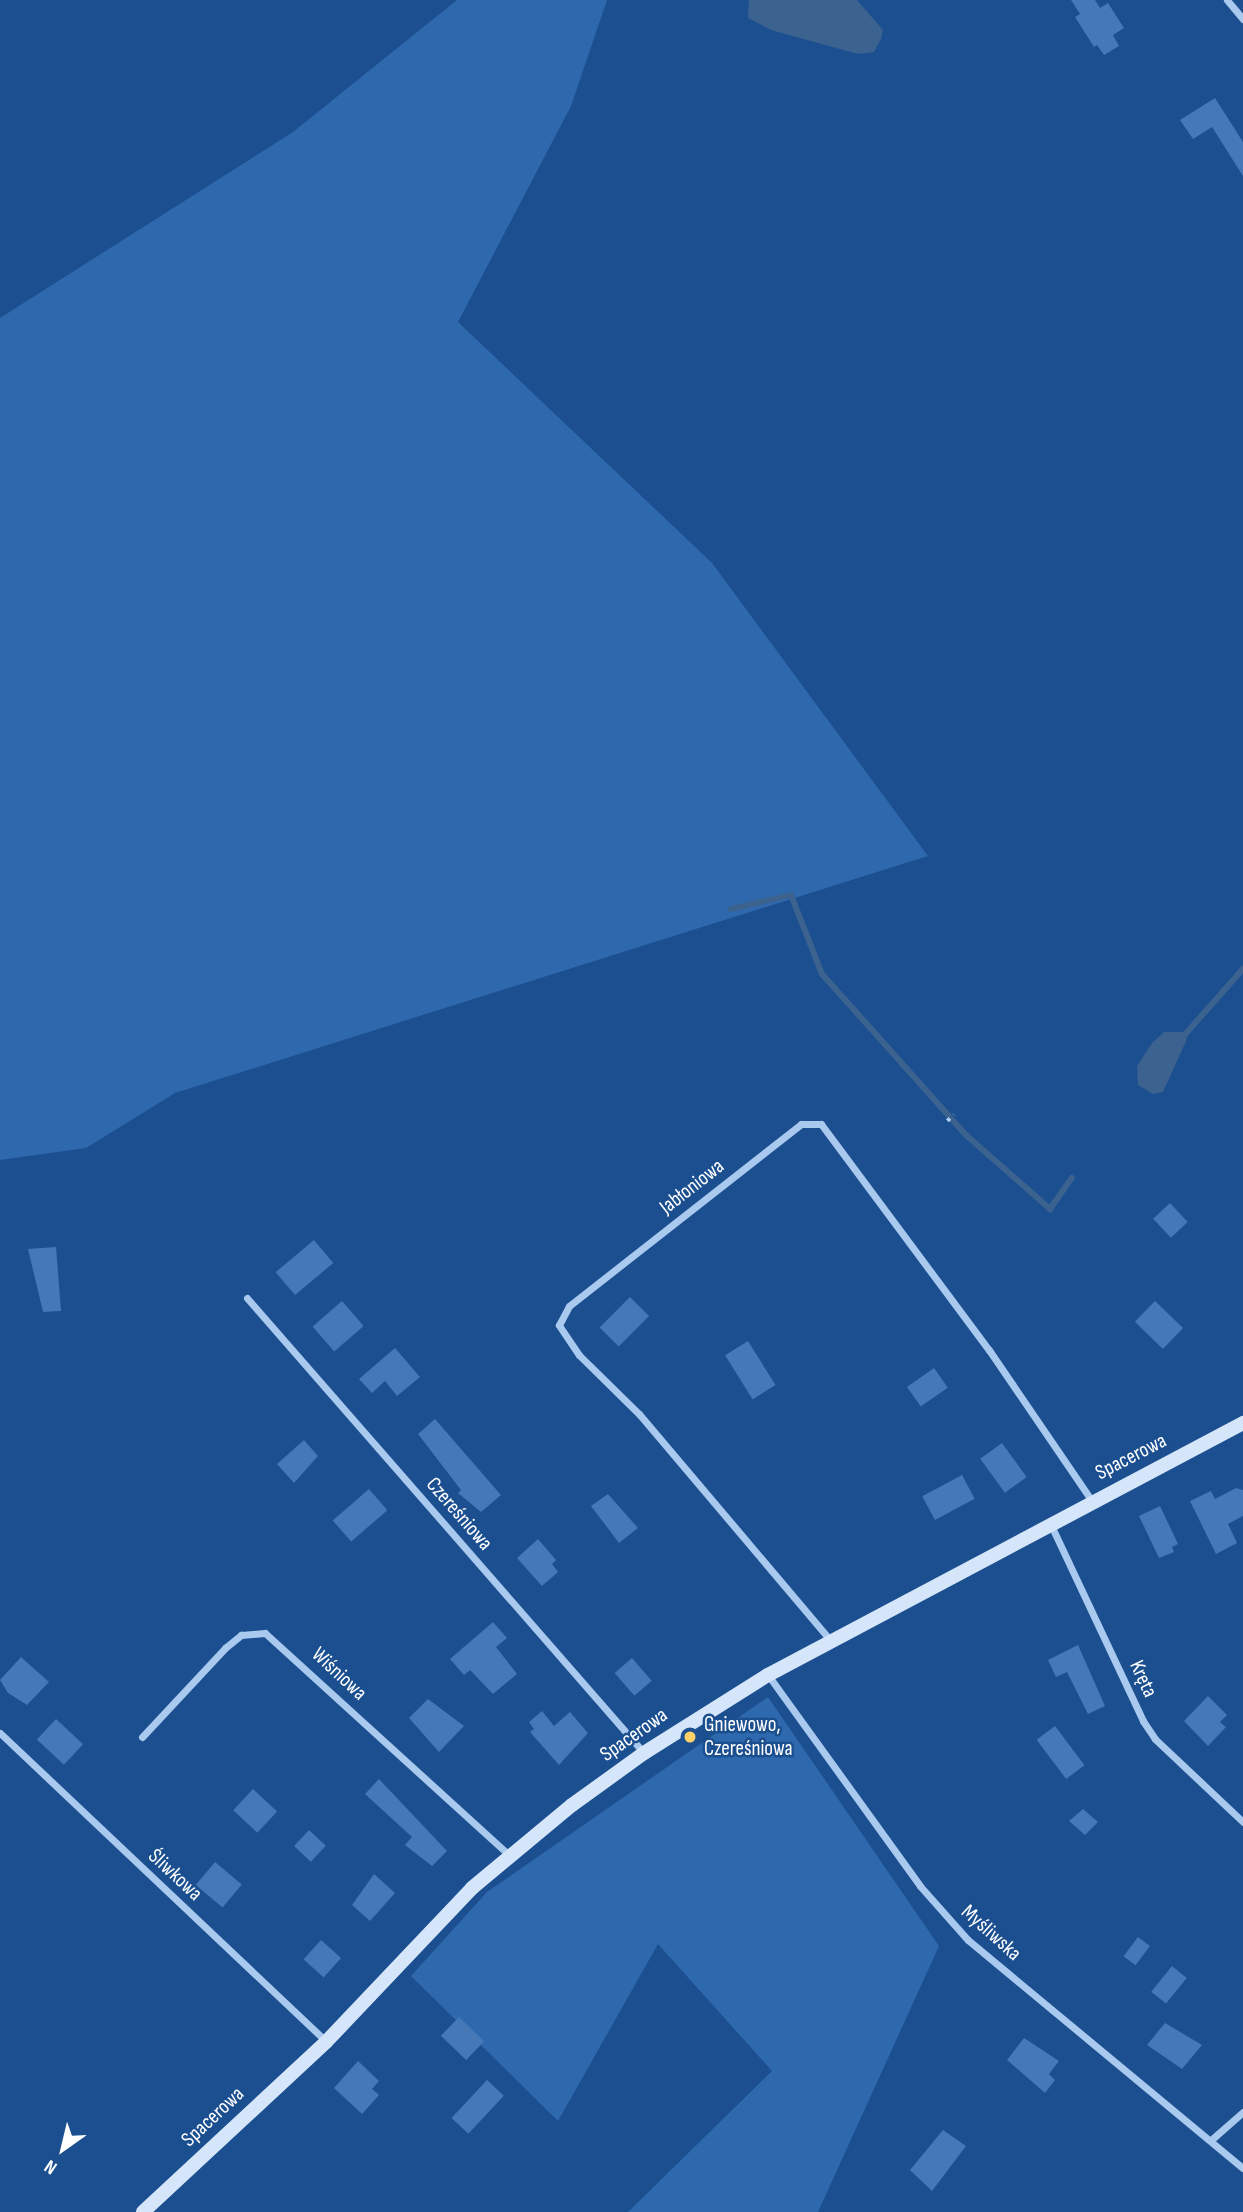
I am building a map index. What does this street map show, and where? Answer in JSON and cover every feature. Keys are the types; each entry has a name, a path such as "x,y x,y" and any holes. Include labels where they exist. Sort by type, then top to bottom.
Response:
{"street":[{"path":"1227,0 1243,19"},
{"name":"Jabłoniowa","path":"831,1641 639,1414 579,1355 559,1325 569,1306 801,1124 821,1124 989,1350 1092,1501"},
{"name":"Czereśniowa","path":"247,1298 644,1753"},
{"name":"Spacerowa","path":"143,2212 326,2042 472,1888 644,1753 768,1675 1050,1522 1243,1423"},
{"name":"Kręta","path":"1050,1522 1143,1721 1155,1739 1243,1822"},
{"name":"Wiśniowa","path":"142,1737 225,1648 241,1635 265,1633 511,1856"},
{"name":"Myśliwska","path":"768,1675 920,1886 968,1940 1243,2168"},
{"name":"Śliwkowa","path":"0,1733 326,2042"},
{"path":"1211,2140 1243,2112"}],"path":[{"path":"947,1121 954,1115"}],"shaded area":[{"path":"457,0 607,0 571,106 458,322 712,563 928,856 175,1093 86,1148 0,1160 0,318 293,132"},
{"path":"749,0 857,0 883,30 881,39 874,52 858,54 771,30 748,18"},
{"path":"1164,1032 1182,1032 1187,1039 1163,1092 1153,1094 1138,1085 1137,1066 1152,1043"},
{"path":"768,1697 939,1946 818,2212 628,2212 772,2071 658,1944 558,2121 411,1976 487,1892"}],"building":[{"path":"1071,0 1095,0 1100,8 1108,3 1124,28 1113,35 1119,46 1104,55 1097,45 1094,47 1075,17 1080,14"},
{"path":"1215,98 1243,142 1243,176 1212,127 1193,139 1180,120"},
{"path":"1170,1203 1188,1222 1171,1238 1153,1219"},
{"path":"314,1240 333,1263 295,1295 276,1272"},
{"path":"56,1247 61,1311 43,1312 28,1249"},
{"path":"630,1297 649,1316 619,1346 600,1327"},
{"path":"342,1301 364,1326 334,1351 313,1327"},
{"path":"1155,1301 1183,1328 1163,1349 1135,1322"},
{"path":"748,1341 776,1385 753,1399 725,1355"},
{"path":"395,1348 420,1377 397,1396 385,1381 372,1393 359,1379"},
{"path":"934,1368 948,1388 921,1407 907,1387"},
{"path":"435,1419 501,1495 481,1512 458,1493 461,1490 418,1434"},
{"path":"304,1440 318,1456 294,1483 277,1464"},
{"path":"1002,1443 1027,1477 1005,1493 980,1459"},
{"path":"962,1475 975,1499 935,1520 922,1496"},
{"path":"1236,1488 1243,1490 1243,1516 1228,1524 1237,1543 1216,1554 1190,1501 1211,1491 1215,1499"},
{"path":"369,1489 387,1510 351,1542 333,1520"},
{"path":"608,1494 638,1528 619,1543 591,1506"},
{"path":"1160,1506 1178,1544 1172,1547 1174,1552 1159,1558 1139,1516"},
{"path":"538,1539 556,1560 552,1564 558,1572 542,1586 517,1558"},
{"path":"493,1622 507,1638 496,1647 517,1674 493,1694 470,1670 464,1675 450,1659"},
{"path":"1078,1645 1105,1706 1088,1714 1067,1672 1056,1677 1048,1660"},
{"path":"21,1657 49,1682 27,1705 8,1693 0,1680"},
{"path":"632,1658 652,1681 634,1696 615,1673"},
{"path":"1208,1696 1227,1715 1220,1722 1226,1727 1208,1746 1184,1721"},
{"path":"428,1699 464,1726 439,1752 409,1718"},
{"path":"542,1711 554,1726 570,1712 588,1733 559,1765 530,1732 534,1729 529,1722"},
{"path":"56,1719 83,1744 64,1765 37,1739"},
{"path":"1055,1726 1084,1765 1066,1779 1037,1740"},
{"path":"379,1779 447,1851 432,1866 405,1845 412,1837 365,1794"},
{"path":"253,1789 277,1812 257,1833 233,1810"},
{"path":"1083,1809 1098,1822 1085,1835 1069,1821"},
{"path":"309,1830 326,1846 311,1862 294,1846"},
{"path":"215,1862 242,1884 223,1907 196,1885"},
{"path":"374,1874 395,1893 370,1921 352,1905"},
{"path":"1138,1937 1150,1946 1136,1965 1124,1956"},
{"path":"321,1940 341,1958 324,1977 304,1959"},
{"path":"1172,1966 1187,1978 1166,2004 1151,1992"},
{"path":"459,2017 484,2041 466,2060 441,2036"},
{"path":"1165,2023 1202,2045 1182,2069 1147,2045"},
{"path":"1024,2038 1059,2061 1049,2074 1055,2080 1045,2093 1007,2060"},
{"path":"358,2061 379,2081 372,2089 379,2095 362,2114 334,2088"},
{"path":"487,2080 504,2096 468,2134 452,2118"},
{"path":"943,2130 966,2146 932,2191 910,2170"}],"waterway":[{"path":"731,909 791,895 822,974 967,1136 1050,1209 1072,1178"},
{"path":"1181,1039 1243,969"}],"place":[{"name":"Gniewowo, Czereśniowa","path":"690,1737"}]}
